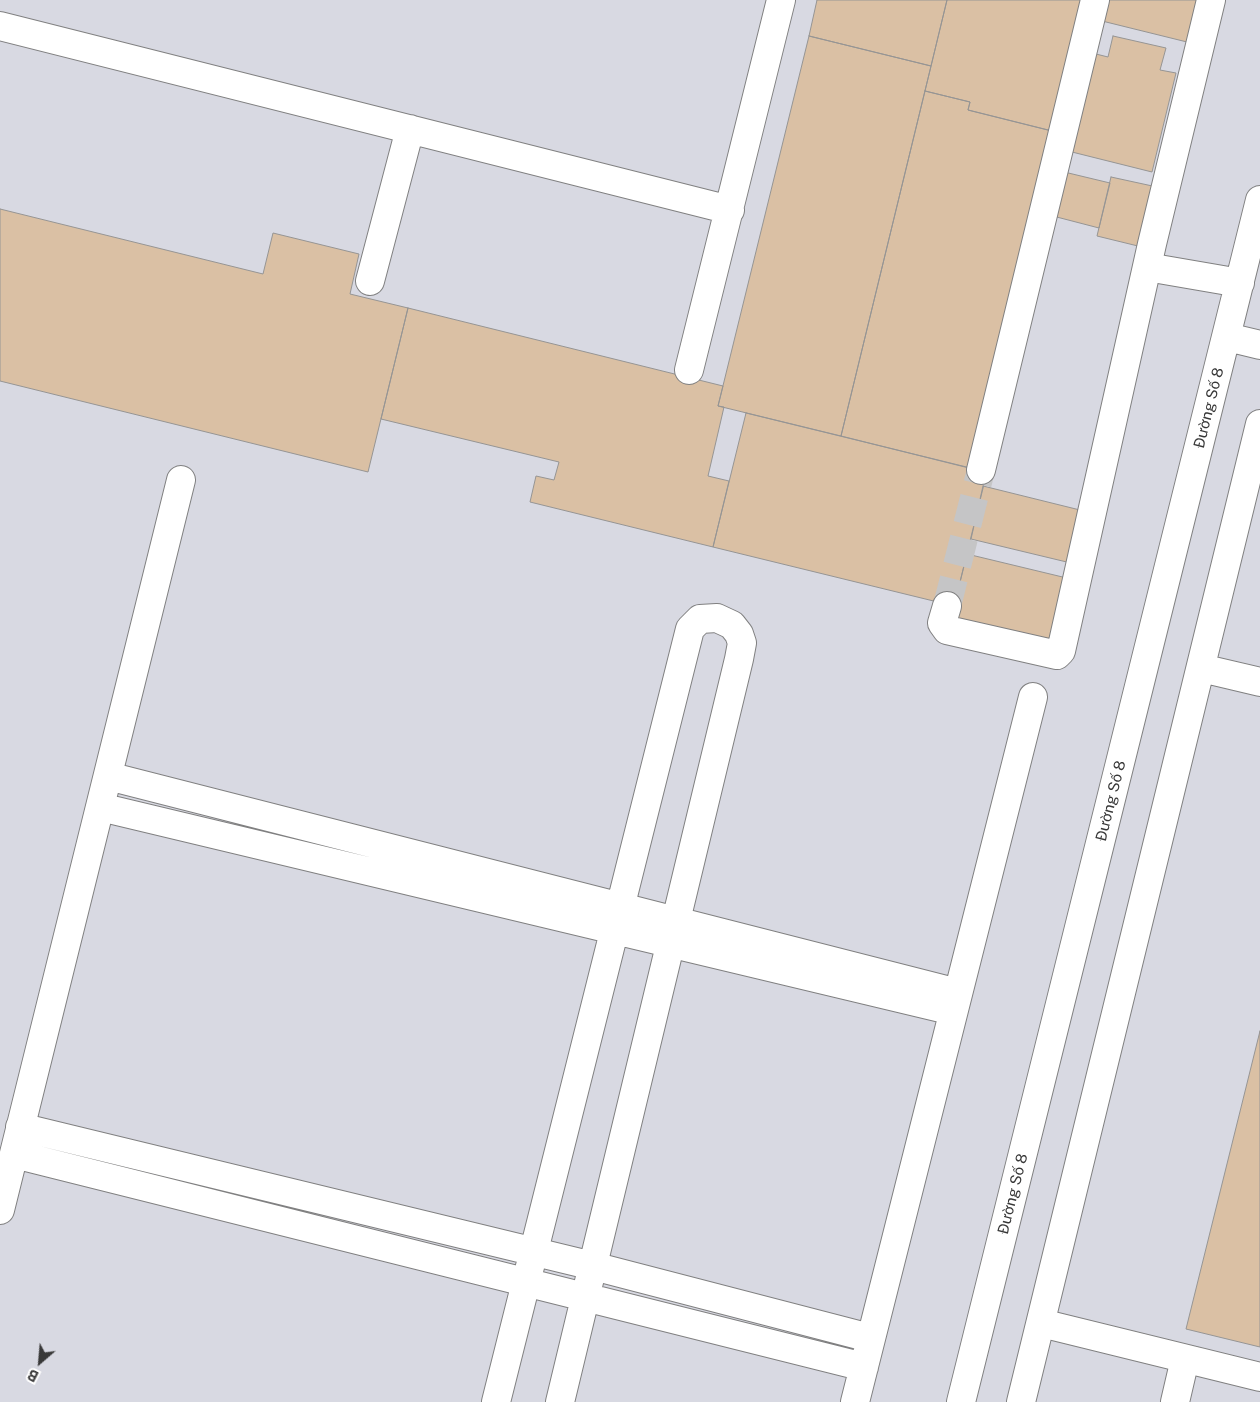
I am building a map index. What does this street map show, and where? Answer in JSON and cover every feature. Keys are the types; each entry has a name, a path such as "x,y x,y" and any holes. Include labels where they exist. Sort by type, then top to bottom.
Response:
{"street":[{"path":"689,370 781,0"},
{"path":"981,470 1095,0"},
{"path":"947,606 942,623 947,630 1056,655 1061,651 1147,267 1211,0"},
{"path":"0,26 730,210"},
{"path":"370,281 410,129"},
{"name":"Đường Số 8","path":"961,1402 1260,200"},
{"path":"1147,267 1240,283"},
{"path":"1227,337 1260,345"},
{"path":"1021,1402 1260,424"},
{"path":"0,1210 181,480"},
{"path":"496,1402 690,629 700,620 717,618 732,625 739,634 742,643 560,1402"},
{"path":"1201,668 1260,682"},
{"path":"855,1402 1033,697"},
{"path":"108,776 617,918"},
{"path":"100,807 617,918 956,1002"},
{"path":"20,1127 593,1266 870,1338"},
{"path":"14,1154 864,1367"},
{"path":"1041,1323 1260,1378"},
{"path":"1175,1402 1185,1359"}],"shaded area":[{"path":"0,0 1260,0 1260,1402 0,1402"}],"building":[{"path":"817,0 947,0 931,66 809,36"},
{"path":"947,0 1087,0 1056,132 968,110 970,102 925,91"},
{"path":"1103,0 1197,0 1187,42 1098,20"},
{"path":"809,36 931,66 841,436 718,406"},
{"path":"1113,36 1166,48 1160,70 1176,73 1152,172 1068,151 1092,53 1108,57"},
{"path":"925,91 970,102 968,110 1056,132 973,469 841,436"},
{"path":"1060,171 1110,183 1099,228 1049,215"},
{"path":"1111,177 1157,187 1142,247 1097,236"},
{"path":"0,209 263,274 273,233 359,254 350,294 408,308 368,472 0,381"},
{"path":"408,308 723,386 718,406 724,407 708,476 729,481 713,547 530,502 536,476 554,480 559,462 381,419"},
{"path":"746,413 987,472 954,606 713,547"},
{"path":"983,486 1088,512 1075,564 971,539"},
{"path":"967,554 1075,580 1059,646 951,619"},
{"path":"1260,1031 1260,1347 1186,1329"}],"tunnel":[{"path":"947,606 981,470"}]}
